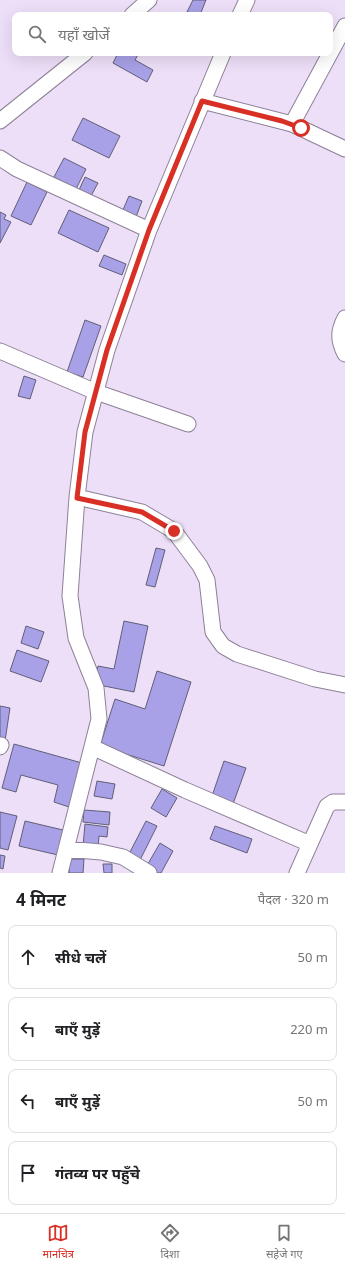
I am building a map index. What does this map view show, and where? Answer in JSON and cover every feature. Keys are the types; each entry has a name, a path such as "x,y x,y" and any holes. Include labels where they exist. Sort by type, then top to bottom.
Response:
{"street":[{"path":"136,12 150,0"},
{"path":"241,12 247,0"},
{"path":"333,48 345,26"},
{"path":"0,121 81,56"},
{"path":"60,873 99,718 96,688 76,638 70,596 77,498 85,432 107,350 149,230 222,56"},
{"path":"292,124 329,56"},
{"path":"202,101 292,124 345,149"},
{"path":"0,158 17,169 149,230"},
{"path":"345,318 340,328 339,336 340,344 345,354"},
{"path":"0,351 96,392 188,424"},
{"path":"77,498 142,512 174,531 200,566 207,580 213,632 223,646 237,654 315,679 345,685"},
{"path":"92,747 185,790 310,844"},
{"path":"297,873 327,806 333,802 345,802"},
{"path":"66,849 101,852 123,857 149,873"}],"building":[{"path":"193,0 206,0 201,12 187,12"},
{"path":"116,56 137,56 135,60 153,70 147,82 113,63"},
{"path":"83,118 120,136 109,158 72,140"},
{"path":"64,158 86,169 76,189 54,177"},
{"path":"85,177 98,183 91,196 79,190"},
{"path":"27,182 47,192 31,225 11,216"},
{"path":"129,196 142,201 136,217 122,212"},
{"path":"69,210 109,228 98,252 58,233"},
{"path":"0,212 6,215 4,219 11,222 0,243"},
{"path":"104,255 126,264 122,275 99,266"},
{"path":"85,320 101,326 83,377 67,372"},
{"path":"24,376 36,380 30,399 18,396"},
{"path":"156,548 165,550 155,587 146,585"},
{"path":"124,621 148,626 134,692 94,684 98,666 114,669"},
{"path":"26,626 44,632 38,649 21,643"},
{"path":"17,650 49,661 41,682 10,671"},
{"path":"157,671 191,682 164,766 100,746 115,699 145,709"},
{"path":"0,706 10,708 5,741 0,740"},
{"path":"14,744 82,763 69,807 54,802 58,785 21,775 16,792 2,788"},
{"path":"224,761 246,768 233,804 212,796"},
{"path":"97,781 115,784 112,799 94,796"},
{"path":"162,789 177,798 166,817 151,808"},
{"path":"84,810 110,812 109,825 83,822"},
{"path":"0,812 17,816 8,850 0,848"},
{"path":"25,821 63,830 58,855 19,846"},
{"path":"146,821 157,826 140,860 129,854"},
{"path":"85,824 108,827 107,837 99,836 98,848 83,846"},
{"path":"215,826 252,839 247,853 210,839"},
{"path":"160,843 173,851 161,873 153,873 145,869"},
{"path":"0,855 5,856 3,869 0,868"},
{"path":"70,859 84,859 83,873 69,873"},
{"path":"103,864 112,864 112,873 104,873"}],"route":[{"path":"174,531 142,512 77,498 85,432 107,350 149,230 202,101 282,121 301,128"}]}
